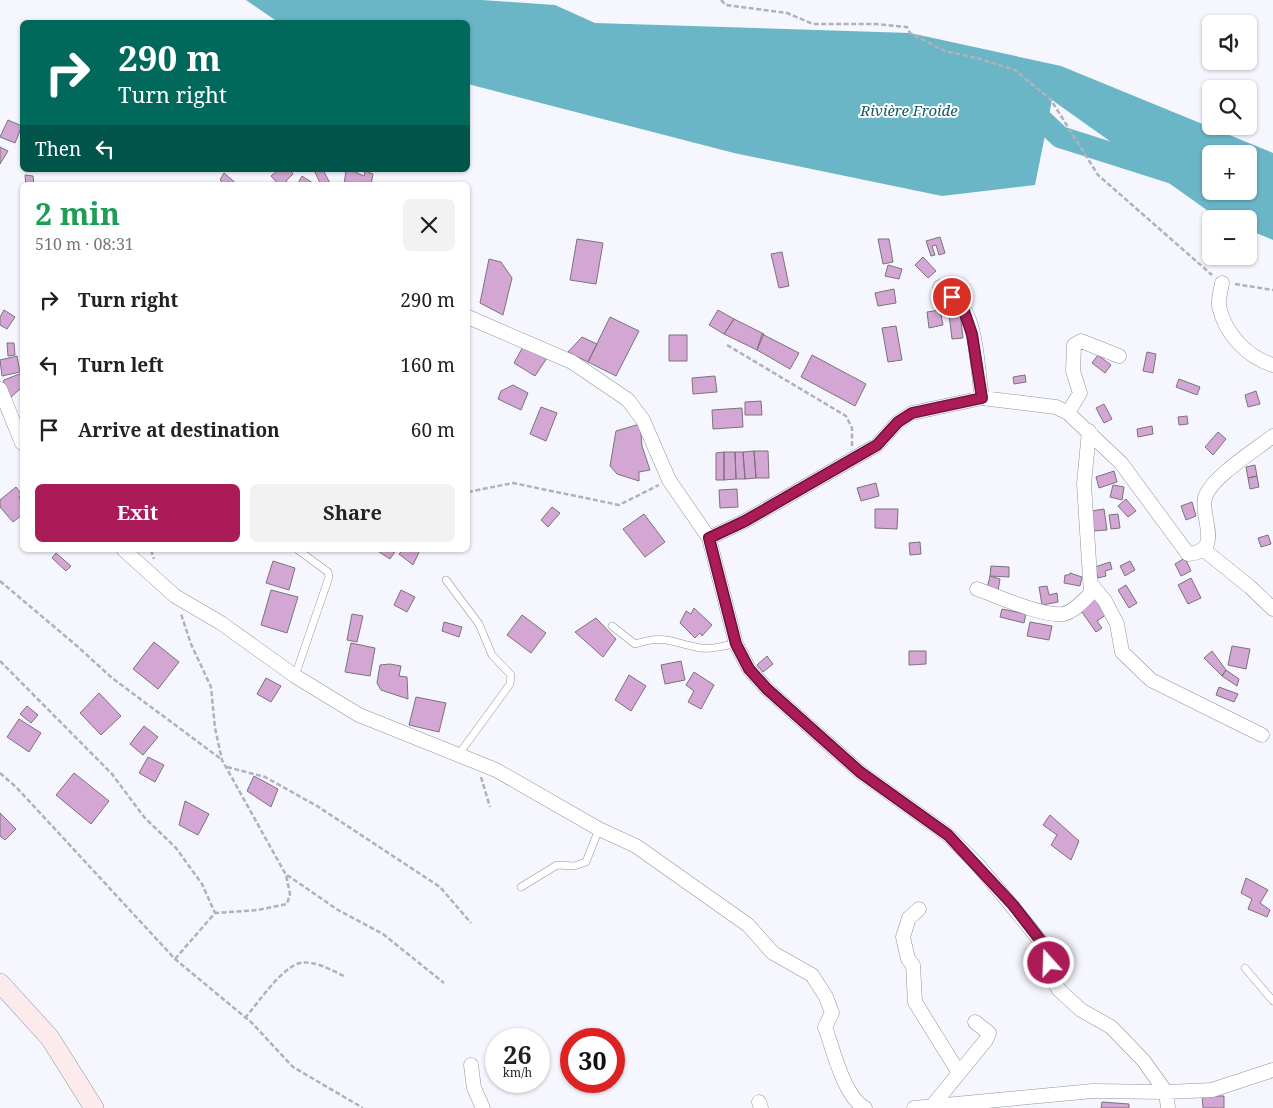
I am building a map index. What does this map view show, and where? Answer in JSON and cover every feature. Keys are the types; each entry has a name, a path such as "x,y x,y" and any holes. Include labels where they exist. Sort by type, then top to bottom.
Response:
{"main road":[{"path":"0,983 50,1038 94,1108"}],"street":[{"path":"1222,283 1219,305 1228,327 1242,349 1273,365"},
{"path":"940,287 963,308 967,317 972,334 982,398"},
{"path":"470,318 572,362 628,400 644,420 669,480 709,538 736,644 749,669 767,689 860,772 948,835 978,865 1048,950 1051,976 1059,990 1081,1010 1111,1028 1143,1060 1166,1092 1168,1108"},
{"path":"1068,413 1080,393 1073,371 1074,345 1081,341 1119,356"},
{"path":"0,389 20,438"},
{"path":"709,538 745,521 877,445 898,422 912,413 982,398 1056,407 1068,413 1121,463 1188,554 1204,550 1208,542 1204,499 1208,490 1221,477 1273,436"},
{"path":"977,589 1050,614 1064,614 1079,605 1091,593 1084,484 1089,432"},
{"path":"1204,550 1250,587 1273,609"},
{"path":"126,552 175,596 221,623 295,676 359,715 496,770 644,852 748,925 773,954 812,975 826,997 832,1013 825,1027 838,1067 855,1103 865,1108"},
{"path":"1091,584 1105,601 1118,624 1122,652 1151,680 1262,735"},
{"path":"920,909 909,918 903,937 908,959 913,965 914,1002 959,1073"},
{"path":"933,1104 986,1040 988,1033 975,1022"},
{"path":"471,1066 474,1088 483,1108"},
{"path":"914,1108 933,1104 1093,1091 1166,1092 1212,1090 1273,1070"}],"lane":[{"path":"295,676 329,577 328,572 301,552"},
{"path":"446,580 479,624 492,655 511,676 510,684 459,754"},
{"path":"612,626 635,644 650,639 672,639 702,649 736,644"},
{"path":"521,887 557,865 574,866 586,862 599,828"},
{"path":"1245,968 1273,1002"}],"path":[{"path":"721,0 726,5 787,13 813,24 876,24 906,27 910,33 945,51 977,58 1015,70 1051,100 1098,175 1222,283 1273,290"},
{"path":"727,346 846,416 852,428 852,460"},
{"path":"470,492 513,483 619,505 669,480"},
{"path":"0,581 112,678 222,760 286,875 290,894 287,904 258,910 216,913 175,958"},
{"path":"175,596 191,644 211,687 215,728 222,760"},
{"path":"0,661 112,774 144,818 176,848 202,884 216,913"},
{"path":"476,762 490,807"},
{"path":"226,766 265,777 317,806 440,888 471,923"},
{"path":"0,773 24,796 175,958 245,1018 293,1067 363,1108"},
{"path":"286,875 338,910 383,934 444,983"},
{"path":"245,1018 284,972 300,963 316,964 344,976"}],"water":[{"name":"Rivière Froide","path":"246,0 482,0 555,5 595,23 910,33 1061,66 1202,124 1202,135 1229,135 1254,145 1202,145 1202,200 1257,200 1257,146 1273,153 1273,240 1257,233 1257,210 1207,210 1052,100 1035,185 942,196 734,153 470,85 470,20 275,20"}],"building":[{"path":"8,120 20,125 20,131 15,143 0,137"},
{"path":"0,147 8,151 0,164"},
{"path":"276,172 292,172 293,174 287,182 276,182 271,176"},
{"path":"315,172 324,172 329,182 320,182"},
{"path":"346,172 355,172 364,176 365,172 373,174 372,182 344,182"},
{"path":"224,173 234,182 222,182 220,180"},
{"path":"25,175 33,176 34,182 26,182"},
{"path":"302,176 311,182 299,182"},
{"path":"940,237 945,253 939,255 936,245 932,246 935,255 931,256 926,241"},
{"path":"577,239 603,243 596,284 570,280"},
{"path":"878,239 889,239 893,262 883,264"},
{"path":"782,252 789,286 779,288 771,254"},
{"path":"923,257 936,271 928,278 915,265"},
{"path":"489,259 501,262 512,278 503,315 480,303"},
{"path":"888,265 902,269 899,279 885,276"},
{"path":"894,289 896,303 878,306 875,293"},
{"path":"4,310 15,317 7,329 0,325 0,317"},
{"path":"718,310 734,319 724,334 709,325"},
{"path":"940,310 943,325 929,328 927,312"},
{"path":"960,313 963,338 952,339 949,314"},
{"path":"610,317 639,331 616,376 588,362"},
{"path":"734,319 764,334 757,350 724,334"},
{"path":"896,326 902,360 888,362 882,328"},
{"path":"762,334 799,353 790,369 757,350"},
{"path":"669,335 687,335 687,361 669,361"},
{"path":"582,337 597,344 588,362 568,352"},
{"path":"7,343 14,343 15,355 8,356"},
{"path":"524,345 549,355 535,376 514,363"},
{"path":"1147,352 1156,354 1153,373 1143,371"},
{"path":"812,355 866,384 855,406 801,377"},
{"path":"1098,355 1111,365 1105,373 1092,363"},
{"path":"17,356 20,372 2,376 0,360"},
{"path":"20,374 20,389 8,400 2,386 4,380"},
{"path":"1025,375 1026,382 1014,384 1013,377"},
{"path":"715,376 717,392 693,394 692,378"},
{"path":"1179,379 1200,387 1197,395 1176,387"},
{"path":"513,385 528,393 521,410 498,399 501,391"},
{"path":"1256,391 1260,404 1248,407 1245,395"},
{"path":"761,401 762,415 745,415 745,402"},
{"path":"1104,404 1112,419 1104,423 1096,408"},
{"path":"541,407 557,413 546,441 530,434"},
{"path":"742,408 743,427 713,429 712,410"},
{"path":"1187,416 1188,424 1179,425 1178,417"},
{"path":"640,424 642,446 650,470 639,472 639,481 617,474 610,466 616,431"},
{"path":"1152,426 1153,434 1138,437 1137,429"},
{"path":"1218,432 1226,439 1213,455 1205,447"},
{"path":"754,451 768,451 769,478 756,478"},
{"path":"754,451 756,478 745,479 743,452"},
{"path":"724,452 735,452 736,479 724,480"},
{"path":"724,452 724,480 716,480 716,453"},
{"path":"735,452 743,452 745,479 736,479"},
{"path":"1255,465 1257,476 1248,478 1246,467"},
{"path":"1114,471 1117,482 1099,488 1096,477"},
{"path":"1257,476 1259,487 1250,489 1248,478"},
{"path":"876,483 879,496 861,501 857,488"},
{"path":"1113,485 1124,487 1122,500 1110,497"},
{"path":"16,487 20,492 20,517 13,522 0,507 0,500"},
{"path":"737,489 738,507 720,508 719,490"},
{"path":"1126,499 1136,511 1128,517 1118,506"},
{"path":"1192,502 1196,516 1186,520 1181,506"},
{"path":"552,507 560,513 548,527 541,520"},
{"path":"875,509 898,509 897,529 875,528"},
{"path":"1104,509 1107,530 1093,531 1091,511"},
{"path":"644,514 665,542 645,557 623,529"},
{"path":"1118,514 1120,528 1111,529 1109,515"},
{"path":"1268,535 1271,544 1261,547 1258,538"},
{"path":"920,542 921,554 910,555 909,543"},
{"path":"379,552 395,552 390,559"},
{"path":"401,552 419,552 413,565 399,554"},
{"path":"56,553 71,566 66,571 52,558"},
{"path":"1185,558 1191,571 1181,576 1175,564"},
{"path":"273,561 295,568 289,590 266,583"},
{"path":"1130,561 1135,570 1125,576 1120,566"},
{"path":"1110,562 1112,569 1105,571 1106,576 1098,578 1095,567"},
{"path":"991,566 1009,567 1009,577 990,576"},
{"path":"1070,573 1082,577 1080,586 1064,583 1065,575"},
{"path":"990,576 1000,579 998,591 987,589"},
{"path":"1191,578 1201,598 1188,604 1178,585"},
{"path":"1126,585 1137,603 1129,608 1118,590"},
{"path":"1047,586 1049,595 1057,593 1058,602 1042,605 1039,587"},
{"path":"271,590 298,597 287,633 261,625"},
{"path":"401,590 415,597 407,612 394,605"},
{"path":"1094,597 1107,614 1097,621 1102,628 1096,632 1079,608"},
{"path":"694,608 712,625 702,636 700,633 695,638 680,623 686,611 691,614"},
{"path":"1002,609 1026,614 1024,623 1000,617"},
{"path":"352,614 363,616 357,642 347,640"},
{"path":"522,615 546,633 531,653 507,635"},
{"path":"596,618 616,639 603,657 575,632"},
{"path":"444,622 462,627 459,637 442,631"},
{"path":"1030,622 1052,626 1049,640 1027,636"},
{"path":"154,642 179,662 158,689 133,669"},
{"path":"351,643 375,648 370,676 345,672"},
{"path":"1232,646 1250,649 1246,669 1228,665"},
{"path":"909,651 926,651 926,664 909,665"},
{"path":"1212,651 1226,670 1222,676 1204,658"},
{"path":"767,656 773,664 763,672 757,665"},
{"path":"681,661 685,680 665,684 661,665"},
{"path":"380,665 401,666 399,676 407,677 408,699 381,690 377,683"},
{"path":"1226,670 1239,679 1237,686 1222,676"},
{"path":"694,672 714,685 701,709 688,702 694,691 686,685"},
{"path":"629,675 646,686 631,711 615,700"},
{"path":"266,678 281,686 271,702 257,694"},
{"path":"1219,687 1238,694 1234,702 1216,695"},
{"path":"99,693 121,716 101,735 80,713"},
{"path":"416,697 446,703 439,732 409,725"},
{"path":"27,706 38,715 31,723 20,714"},
{"path":"19,719 41,733 29,752 7,737"},
{"path":"144,726 158,737 143,755 130,744"},
{"path":"148,757 164,765 155,782 139,773"},
{"path":"74,773 109,801 91,824 56,795"},
{"path":"254,776 278,789 271,807 247,791"},
{"path":"185,801 209,814 198,835 179,825"},
{"path":"0,813 16,829 5,840 0,836"},
{"path":"1050,815 1079,841 1071,860 1051,845 1057,835 1043,825"},
{"path":"1246,878 1268,890 1260,903 1270,910 1267,917 1248,909 1252,899 1241,893"},
{"path":"1202,1096 1224,1096 1224,1108 1203,1108"},
{"path":"1102,1102 1129,1104 1129,1108 1101,1108"}],"waterway":[{"name":"Rivière Froide","path":"1025,104 1060,137 1202,182"}],"route":[{"path":"952,297 963,308 967,317 972,334 982,398 912,413 898,422 877,445 745,521 709,538 736,644 749,669 767,689 860,772 948,835 978,865 1013,905 1048,950 1049,963"}]}
